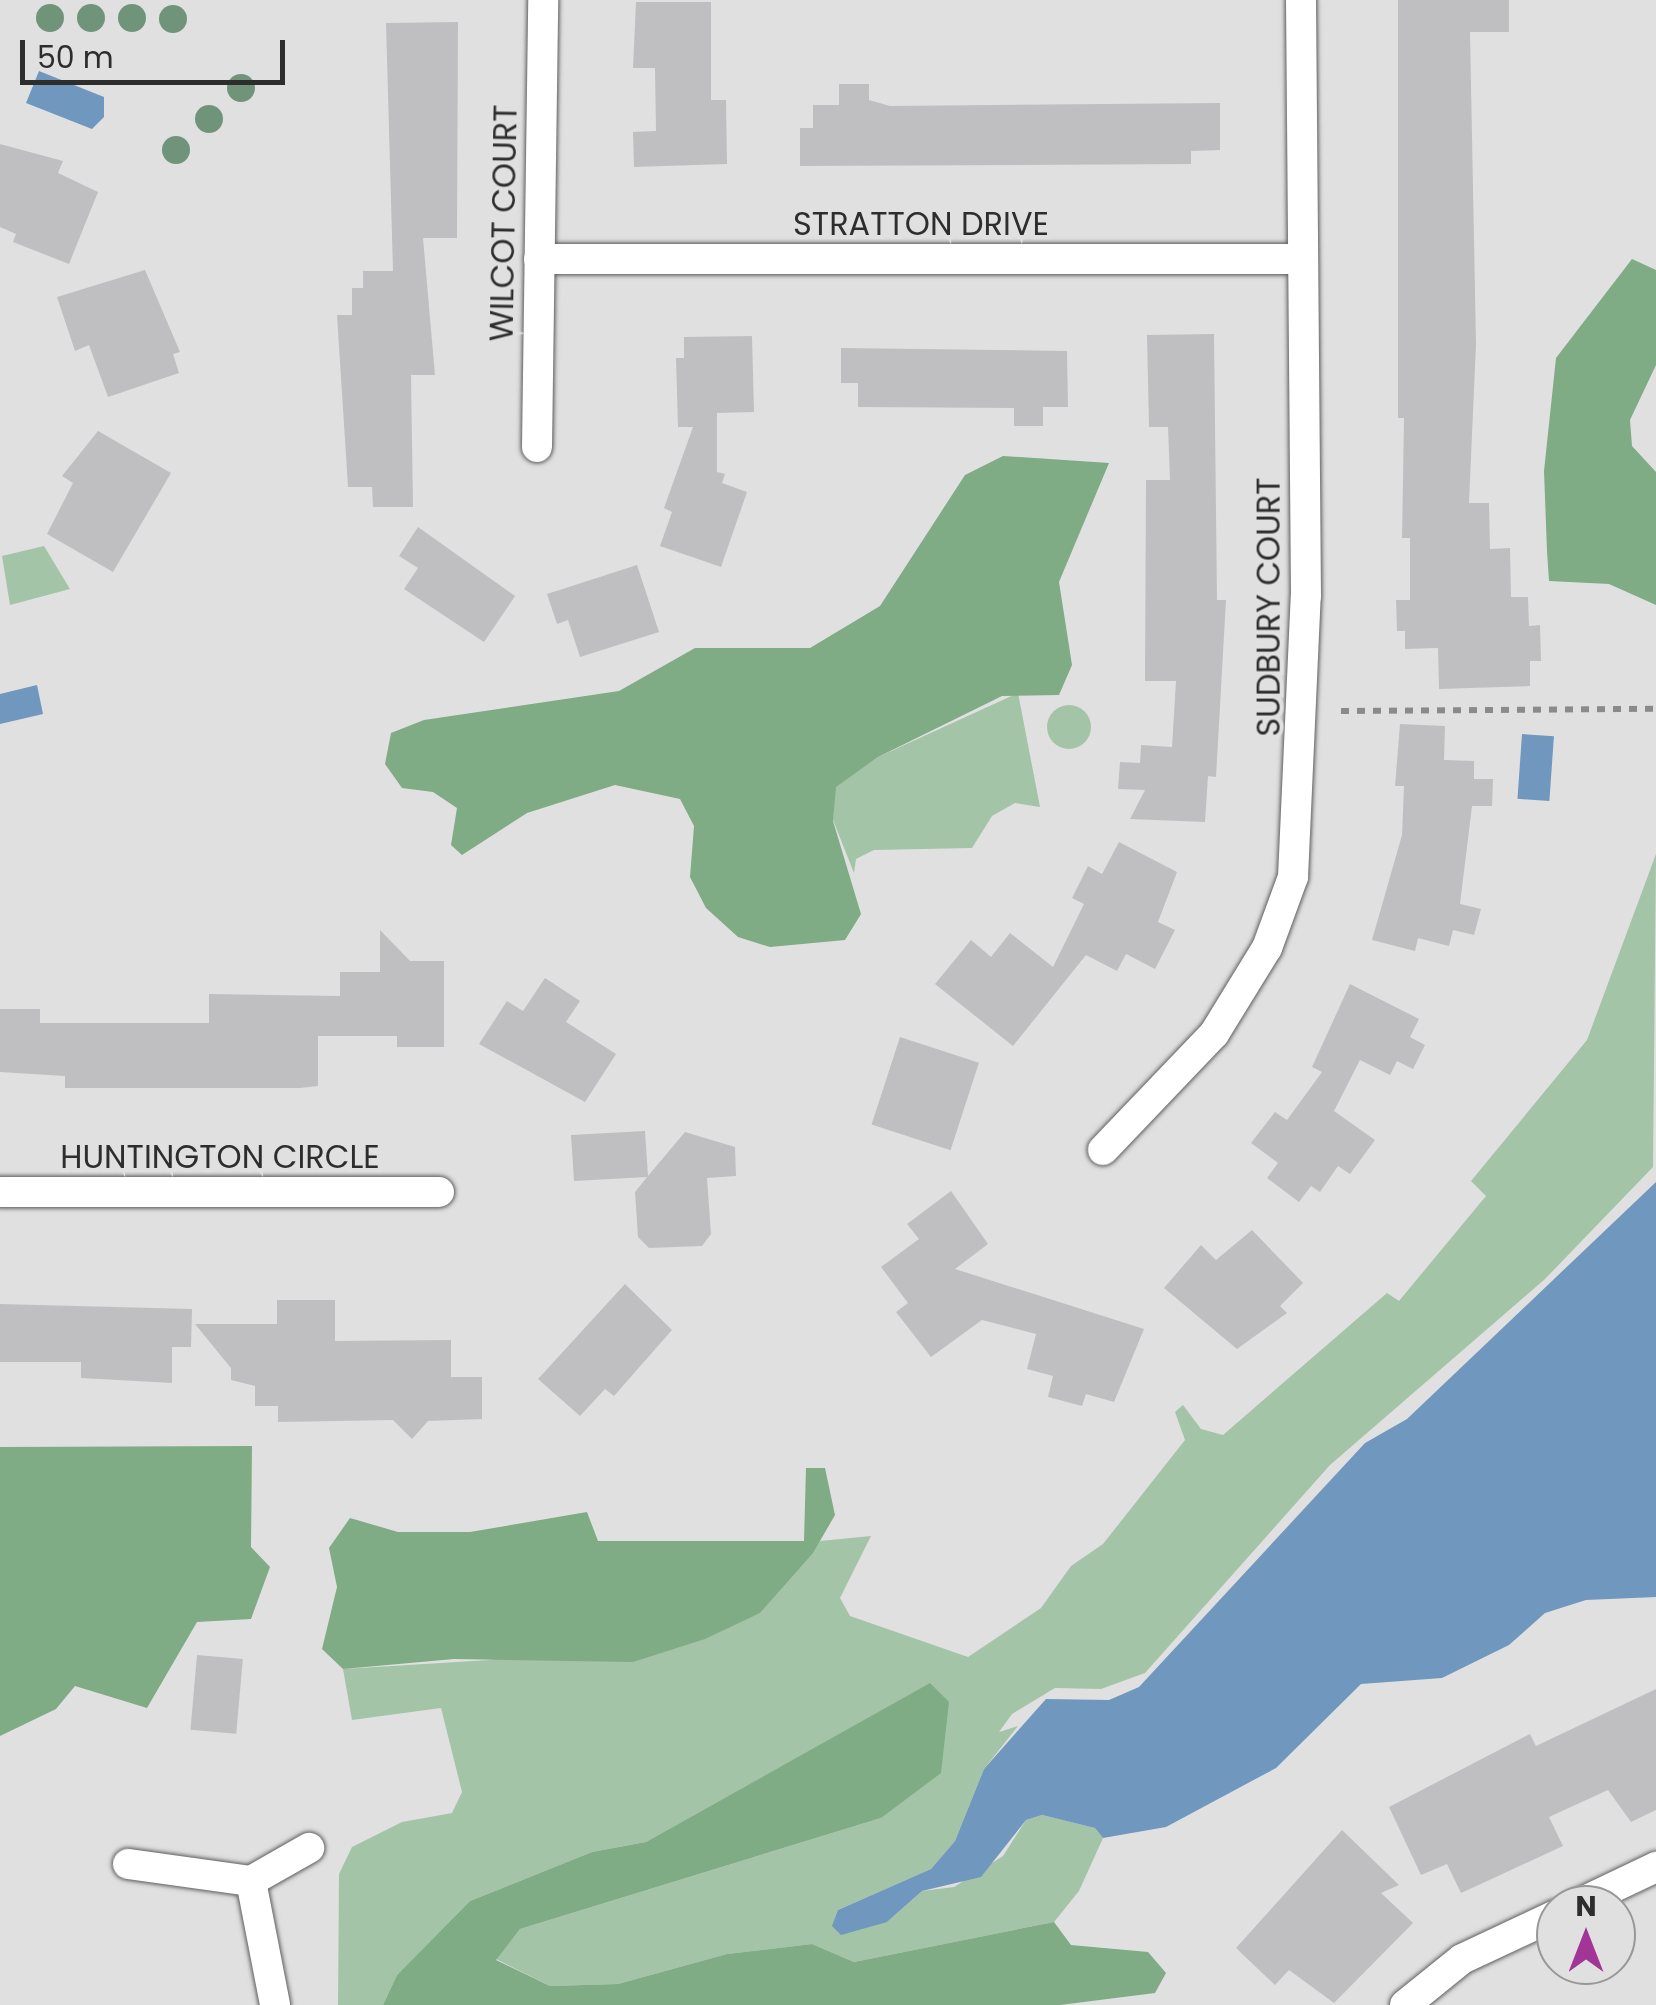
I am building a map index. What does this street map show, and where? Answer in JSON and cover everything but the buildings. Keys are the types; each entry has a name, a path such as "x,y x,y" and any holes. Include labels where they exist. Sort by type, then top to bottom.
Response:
{"street":[{"name":"WILCOT COURT","path":"537,447 543,0"},
{"name":"SUDBURY COURT","path":"1103,1150 1214,1034 1267,948 1293,877 1306,614 1302,0"},
{"name":"STRATTON DRIVE","path":"539,259 1302,259"},
{"name":"HUNTINGTON CIRCLE","path":"0,1192 439,1192"},
{"path":"128,1864 251,1881 309,1848"},
{"path":"1618,1885 1656,1867"},
{"path":"251,1881 275,2005"},
{"path":"1406,2005 1462,1959 1536,1924"}],"path":[{"path":"1342,712 1656,708"}],"green space":[{"path":"1632,259 1656,270 1656,365 1630,420 1632,446 1656,472 1656,605 1609,584 1549,581 1544,471 1556,358"},
{"path":"1003,456 1109,463 1059,582 1072,665 1059,695 1002,696 878,757 836,787 833,821 861,914 845,940 770,947 738,937 706,908 690,877 694,826 680,799 615,785 527,813 462,855 451,845 457,808 433,792 402,788 385,764 391,733 424,720 619,691 695,648 810,648 880,606 965,475"},
{"path":"44,546 70,589 10,605 2,556"},
{"path":"1018,693 1040,807 1015,803 992,816 972,848 874,850 856,859 854,873 833,820 835,787 878,757"},
{"path":"1069,705 1085,711 1091,727 1085,743 1069,749 1053,743 1047,727 1053,711"},
{"path":"1656,854 1653,1167 1545,1279 1330,1465 1145,1673 1101,1689 1055,1688 1012,1714 999,1732 1018,1726 984,1769 955,1841 931,1869 838,1910 887,1922 922,1891 954,1887 1003,1856 1026,1820 1042,1815 1095,1828 1103,1838 1079,1891 1054,1922 854,1962 812,1944 727,1954 618,1984 550,1986 496,1959 520,1929 881,1818 929,1684 646,1842 592,1852 470,1901 397,1975 383,2005 338,2005 339,1874 352,1847 402,1822 452,1813 462,1792 441,1708 352,1720 343,1669 489,1660 760,1613 820,1541 871,1536 840,1598 850,1616 968,1657 1041,1608 1071,1566 1103,1544 1185,1440 1175,1412 1183,1405 1201,1429 1223,1435 1387,1293 1399,1301 1486,1196 1471,1181 1587,1040"},
{"path":"252,1446 251,1547 270,1567 251,1619 197,1622 147,1708 75,1686 56,1709 0,1736 0,1447"},
{"path":"806,1468 825,1468 835,1515 813,1553 760,1613 705,1639 633,1662 454,1659 343,1669 322,1649 337,1587 329,1548 350,1518 398,1532 470,1532 587,1512 598,1541 804,1541"},
{"path":"930,1683 949,1702 941,1773 881,1818 520,1929 496,1960 550,1986 618,1984 727,1954 812,1944 854,1962 1054,1922 1071,1945 1148,1952 1166,1973 1155,1993 1060,2005 383,2005 397,1975 470,1901 592,1852 646,1842"}],"water":[{"path":"39,71 104,97 104,117 92,129 26,103"},
{"path":"37,685 43,714 0,724 0,694"},
{"path":"1522,734 1554,736 1549,801 1517,799"},
{"path":"1656,1182 1656,1597 1586,1600 1545,1613 1509,1645 1442,1678 1361,1684 1276,1768 1166,1827 1103,1838 1095,1828 1042,1815 1026,1820 981,1877 922,1891 887,1922 841,1935 832,1926 838,1910 931,1869 955,1841 984,1769 1046,1699 1109,1700 1139,1687 1365,1443 1407,1419"}]}
